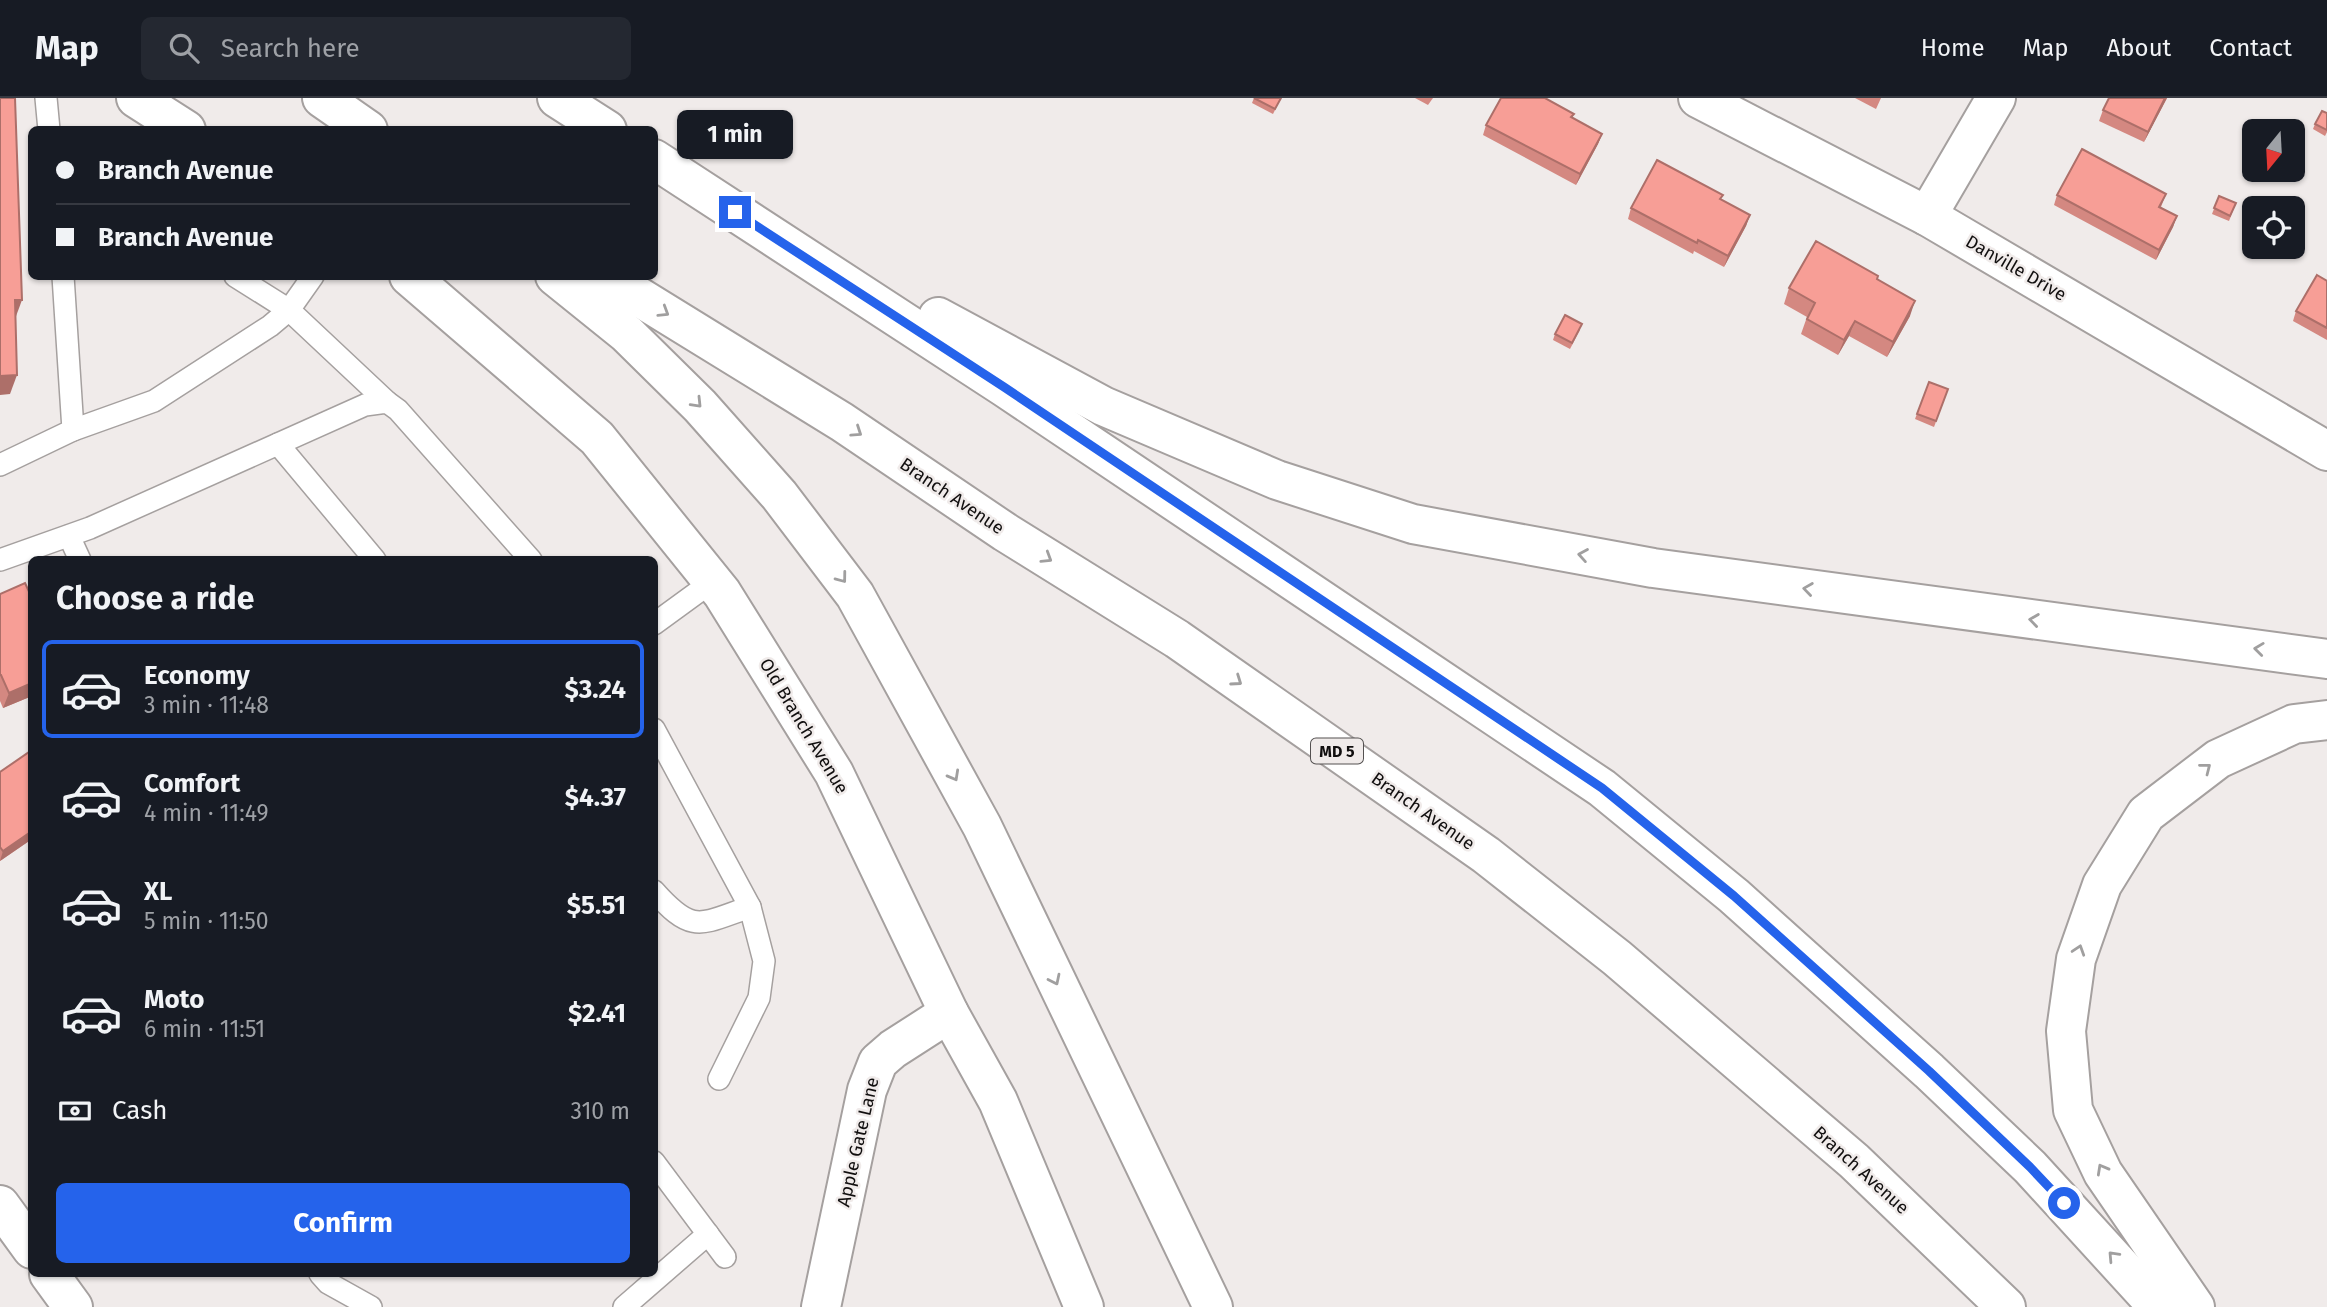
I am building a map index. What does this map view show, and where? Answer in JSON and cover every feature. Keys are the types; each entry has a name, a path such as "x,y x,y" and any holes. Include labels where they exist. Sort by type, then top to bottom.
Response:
{"main road":[{"path":"136,98 180,126"},
{"path":"322,98 362,126"},
{"path":"557,98 601,126"},
{"name":"Danville Drive","path":"1698,98 1927,216 2327,451"},
{"path":"1927,216 1996,98"},
{"path":"658,161 1103,406 1277,480 1413,524 1653,568 2327,659"},
{"path":"658,162 1004,387 1602,788 1734,896 1929,1071 2030,1167 2158,1307"},
{"name":"Old Branch Avenue","path":"414,280 597,438 713,581 834,773 949,1013 998,1101 1084,1307"},
{"path":"560,280 627,334 700,406 779,495 855,596 982,826 1213,1307"},
{"name":"Branch Avenue","path":"612,280 842,422 1005,532 1177,639 1486,855 1616,958 1854,1161 2006,1307"},
{"path":"2195,1307 2103,1173 2073,1110 2066,1031 2076,959 2102,885 2146,814 2218,759 2294,724 2327,720"},
{"name":"Apple Gate Lane","path":"821,1307 867,1090 878,1062 893,1049 949,1013"},
{"path":"0,1205 28,1244"},
{"path":"51,1277 73,1307"}],"lane":[{"path":"44,98 49,126"},
{"path":"63,280 73,430"},
{"path":"241,280 289,310 398,410 527,556"},
{"path":"0,465 73,430 154,401 270,326 289,310 310,280"},
{"path":"0,561 90,528 365,405 387,402"},
{"path":"278,443 373,556"},
{"path":"69,536 78,556"},
{"path":"658,621 713,581"},
{"path":"658,736 750,907 764,961 759,998 719,1079"},
{"path":"658,895 675,914 701,924 750,907"},
{"path":"658,1168 725,1257"},
{"path":"624,1307 708,1234"},
{"path":"323,1277 328,1283 371,1307"}],"building":[{"path":"0,98 15,98 22,300 15,300 17,375 0,376"},
{"path":"1254,98 1281,98 1275,109"},
{"path":"1501,98 1545,98 1574,114 1571,117 1602,134 1580,174 1486,125"},
{"path":"2109,98 2165,98 2148,132 2103,110"},
{"path":"2322,111 2327,113 2327,130 2315,124"},
{"path":"2082,149 2166,194 2159,207 2177,216 2159,250 2057,195"},
{"path":"1657,160 1723,195 1720,199 1750,215 1728,256 1631,208"},
{"path":"2219,196 2236,203 2230,216 2214,208"},
{"path":"1816,241 1878,276 1877,279 1915,301 1893,342 1855,321 1844,340 1807,319 1815,303 1789,288"},
{"path":"2317,275 2327,281 2327,328 2296,311"},
{"path":"1565,315 1582,324 1572,343 1555,334"},
{"path":"1929,382 1948,389 1936,421 1917,414"},
{"path":"25,583 28,589 28,685 9,693 0,675 0,594"},
{"path":"28,753 28,834 3,851 0,847 0,772"}],"route":[{"path":"735,212 1004,387 1602,788 1734,896 1929,1071 2064,1203"}]}
